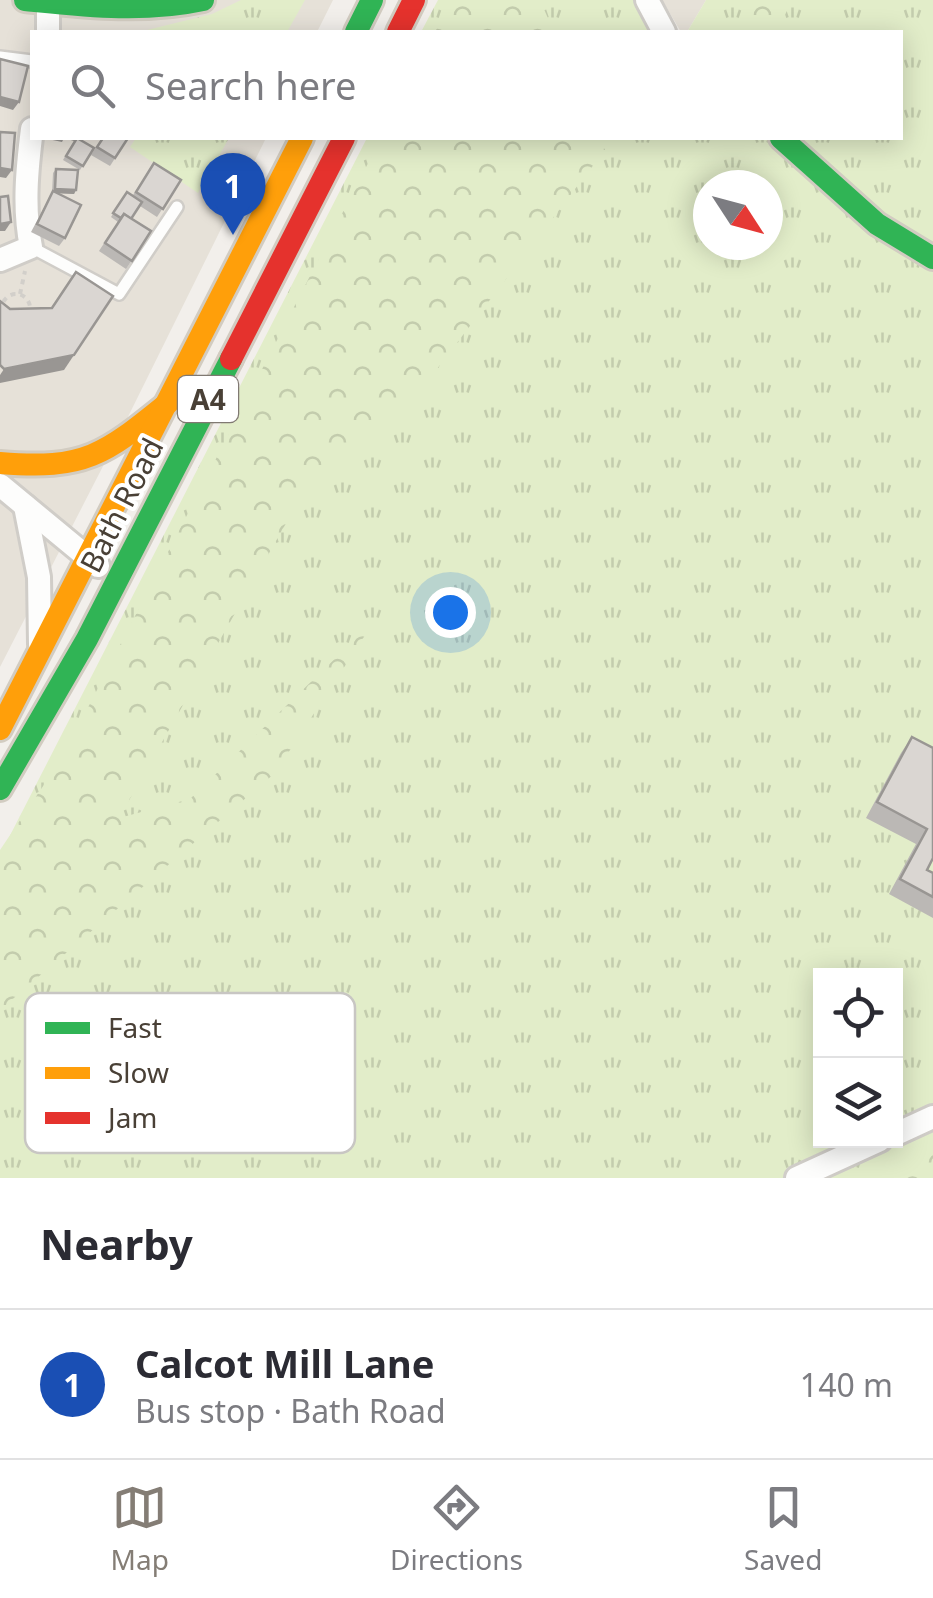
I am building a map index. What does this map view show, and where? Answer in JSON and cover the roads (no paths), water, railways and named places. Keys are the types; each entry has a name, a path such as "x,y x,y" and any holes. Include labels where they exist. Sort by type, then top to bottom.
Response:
{"main road":[{"path":"37,1 114,9 175,8 204,0"},
{"path":"357,30 372,0"},
{"path":"399,30 414,0"},
{"name":"Bath Road","path":"0,729 301,140"},
{"name":"Bath Road","path":"0,789 87,639 343,140"},
{"path":"783,140 878,224 933,258"},
{"path":"0,463 52,467 88,460 123,440 169,402"}],"street":[{"path":"647,0 663,30"},
{"path":"37,1 47,30"},
{"path":"0,260 31,248 26,225 31,140"},
{"path":"0,485 117,580"},
{"path":"25,506 39,577 40,653"},
{"path":"903,1131 933,1117"},
{"path":"797,1178 863,1148"}],"lane":[{"path":"0,56 30,62"},
{"path":"31,248 119,294 177,206"}],"place":[{"name":"Calcot Mill Lane","path":"233,235"}]}
